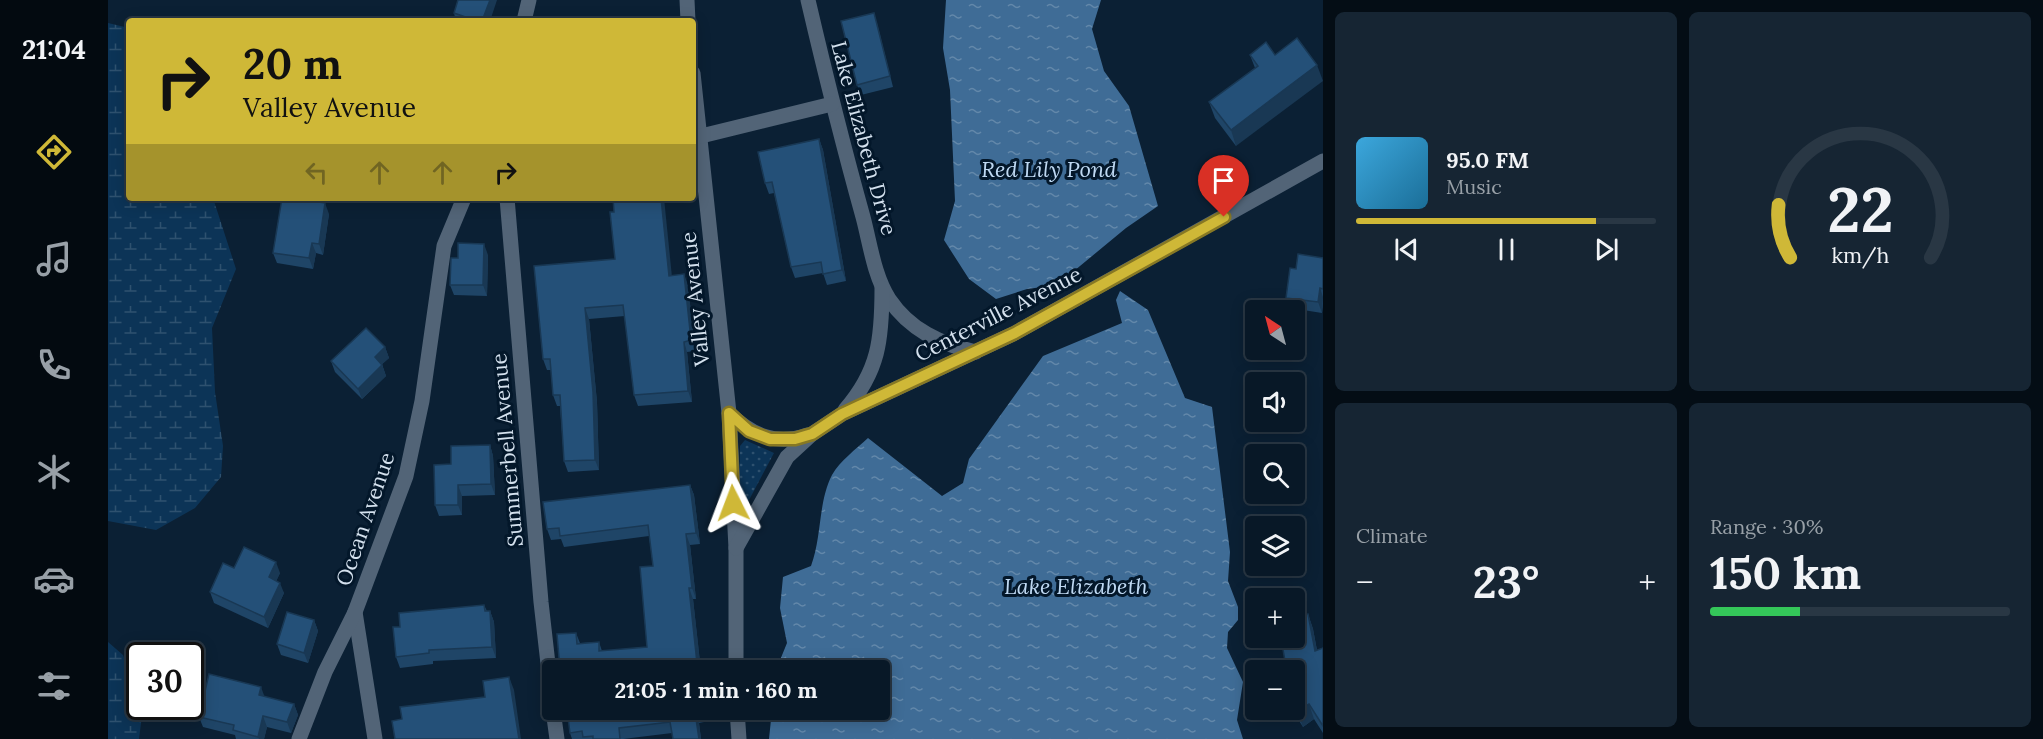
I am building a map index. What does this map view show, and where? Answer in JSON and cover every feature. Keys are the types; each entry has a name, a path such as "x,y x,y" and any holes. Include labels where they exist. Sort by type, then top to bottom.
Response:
{"street":[{"path":"525,18 529,0"},
{"path":"687,0 688,18"},
{"name":"Lake Elizabeth Drive","path":"808,0 832,104 882,285 889,299 918,330 944,344 976,352"},
{"path":"696,137 832,104"},
{"name":"Valley Avenue","path":"696,137 729,413 736,548"},
{"name":"Centerville Avenue","path":"736,548 787,457 812,434 842,414 1015,333 1323,161"},
{"name":"Ocean Avenue","path":"299,739 324,672 355,612 406,476 422,401 444,246 463,201"},
{"name":"Summerbell Avenue","path":"507,201 540,602 547,660"},
{"name":"Lake Elizabeth Drive","path":"842,414 858,396 875,361 882,327 882,285"},
{"path":"729,413 749,431 770,439 795,439 812,434"},
{"path":"736,548 736,660"},
{"path":"355,612 375,739"},
{"path":"554,720 557,739"},
{"path":"738,720 739,739"}],"green space":[{"path":"108,23 126,27 126,201 214,201 236,269 212,328 215,392 223,446 221,477 195,508 156,530 108,521"},
{"path":"745,440 774,453 748,502 741,498 739,493 740,446"},
{"path":"108,642 123,655 126,663 126,720 141,720 139,739 108,739"}],"water":[{"name":"Red Lily Pond","path":"946,0 1101,0 1092,29 1104,71 1129,106 1158,206 1126,228 1057,285 1027,289 996,299 969,279 944,240 955,201 950,90 943,48"},
{"name":"Lake Elizabeth","path":"1120,291 1148,310 1185,398 1212,407 1230,552 1228,581 1238,607 1238,620 1228,632 1227,648 1243,682 1237,720 1243,739 769,739 771,720 890,720 890,660 780,660 787,643 780,608 783,577 811,566 824,497 835,470 868,438 942,496 963,483 969,459 1043,356 1122,323 1116,300"}],"building":[{"path":"458,0 490,0 483,18 468,18 454,13"},
{"path":"874,13 890,76 857,85 841,21"},
{"path":"1297,38 1317,65 1231,130 1209,102 1258,66 1250,55 1266,42 1275,55"},
{"path":"819,139 842,270 823,274 821,262 791,267 772,182 765,183 758,152"},
{"path":"282,201 325,203 319,244 312,243 309,258 273,253"},
{"path":"613,201 661,201 669,276 684,274 691,340 684,342 688,391 634,395 623,305 585,308 593,392 595,460 564,461 560,395 553,395 550,359 543,359 534,266 615,259 610,212 614,212"},
{"path":"458,243 484,244 483,285 450,285 451,258 458,258"},
{"path":"1298,254 1323,258 1323,289 1320,288 1318,302 1286,298 1290,268 1296,269"},
{"path":"366,328 385,347 375,357 382,365 358,389 331,361"},
{"path":"490,445 491,484 458,485 458,505 435,505 434,465 451,464 451,446"},
{"path":"690,485 696,533 686,534 697,660 559,660 557,634 576,633 577,644 599,642 599,651 647,647 640,567 653,566 648,525 560,536 559,528 547,529 543,502"},
{"path":"244,547 276,562 269,577 280,583 264,617 210,592 223,563 234,568"},
{"path":"484,605 485,611 490,611 492,647 429,650 429,653 396,657 393,627 400,627 399,613"},
{"path":"287,612 314,620 304,653 277,644"},
{"path":"1305,614 1308,614 1315,651 1323,648 1323,726 1309,704 1305,706 1305,660 1285,660 1283,648 1305,648"},
{"path":"209,674 261,687 259,695 294,704 287,722 263,716 258,737 233,730 234,725 204,718 204,696"},
{"path":"509,677 519,739 395,739 392,721 402,719 400,707 485,697 483,681"},
{"path":"568,720 696,720 699,739 673,739 670,722 619,728 620,739 583,737 582,731 570,733"}],"route":[{"path":"733,503 729,413 749,431 770,439 795,439 812,434 842,414 1015,333 1224,217"}]}
